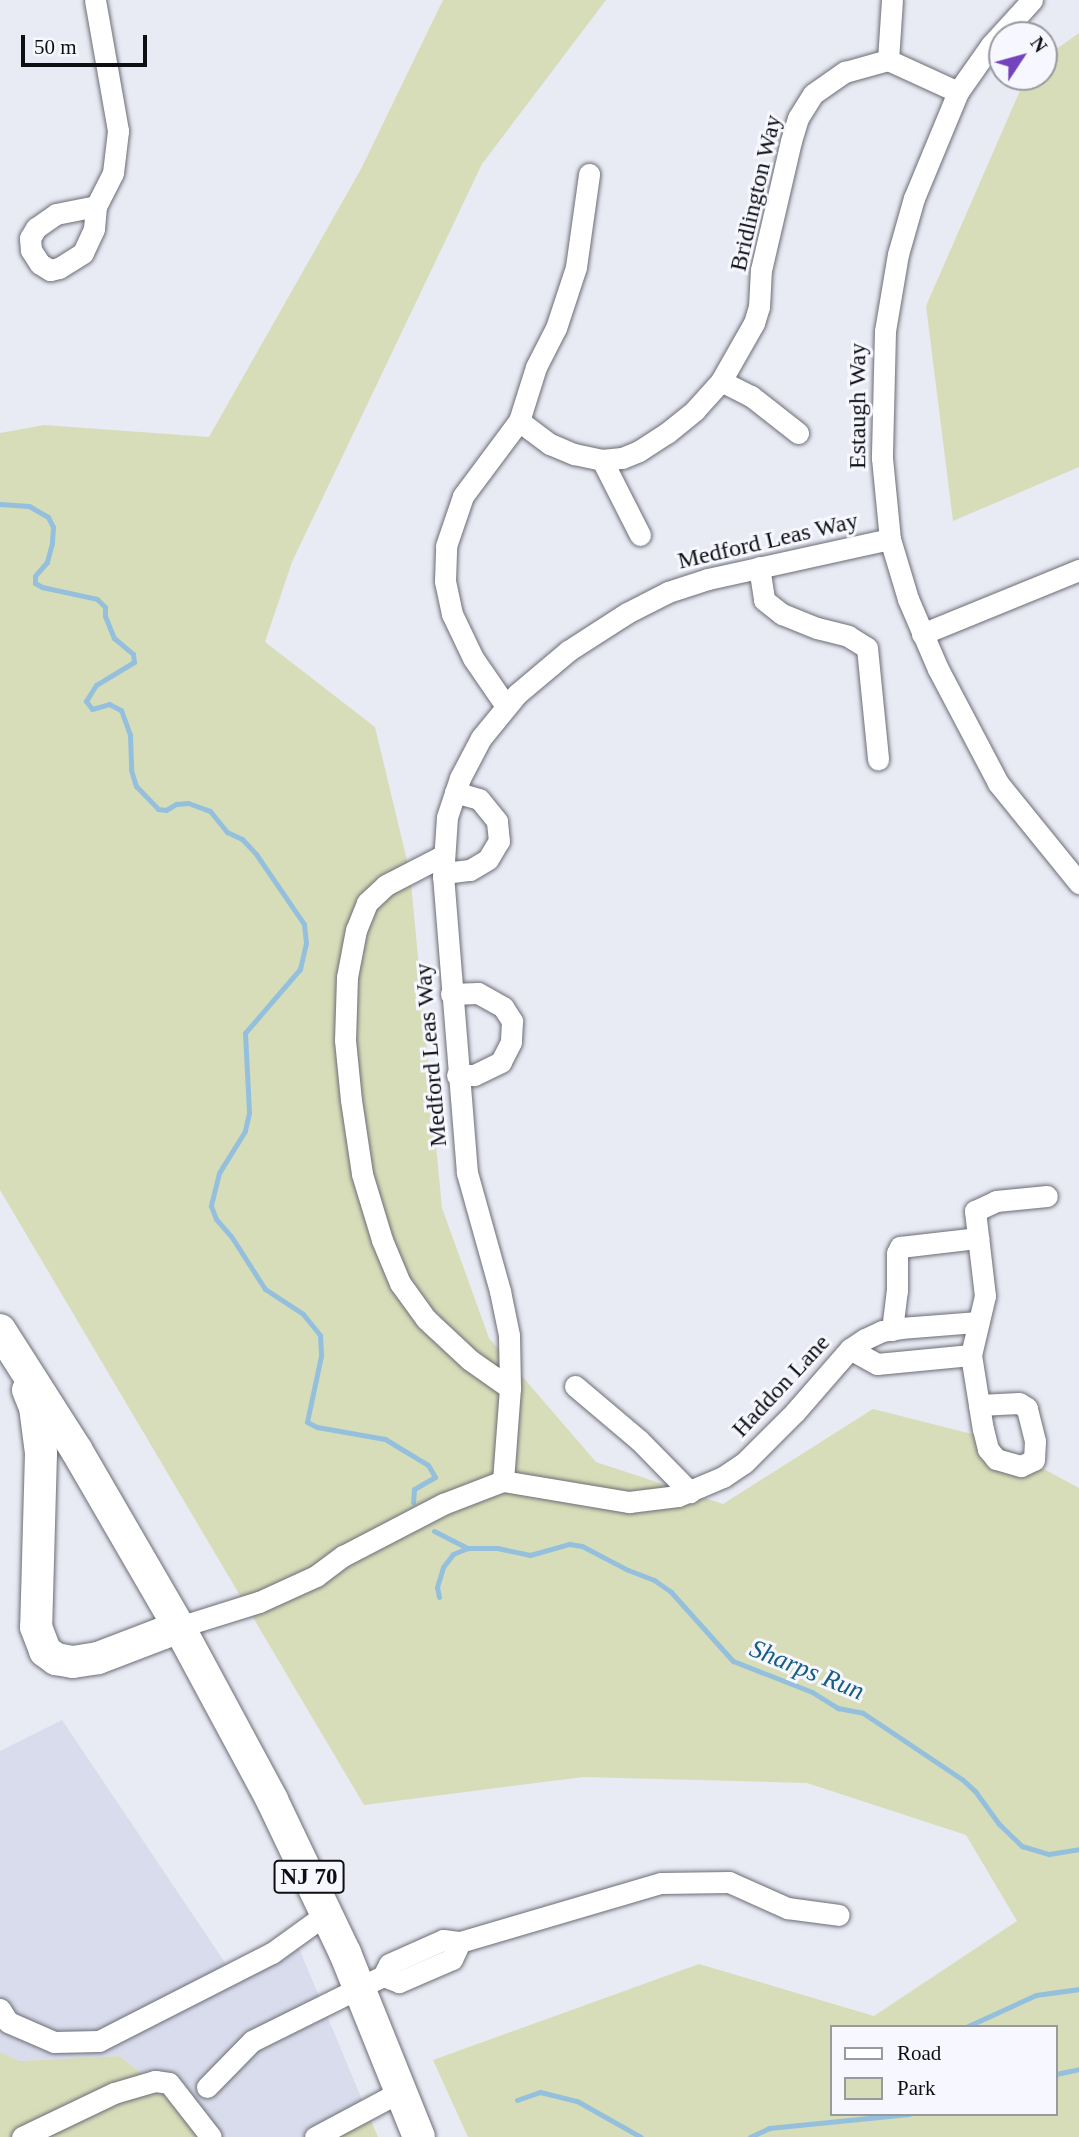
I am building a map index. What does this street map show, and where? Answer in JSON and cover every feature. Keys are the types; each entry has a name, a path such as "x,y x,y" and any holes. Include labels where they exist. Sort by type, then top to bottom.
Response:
{"highway":[{"path":"5,1338 35,1407 41,1453 36,1626 45,1651 56,1659 73,1662 98,1658 179,1627"},
{"name":"NJ 70","path":"5,1338 77,1451 179,1627 272,1800 326,1914 371,1981 401,2091 419,2137"}],"street":[{"path":"95,0 118,131 113,173 96,206"},
{"path":"892,0 888,60 958,92"},
{"name":"Estaugh Way","path":"1032,0 991,44 958,92 914,198 890,290 881,411 890,539 922,634 955,705 998,783 1079,883"},
{"name":"Bridlington Way","path":"519,421 550,444 581,456 602,460 622,458 653,443 695,410 721,381 747,339 759,307 761,270 791,141 804,105 834,77 888,60"},
{"path":"506,706 473,658 459,629 448,597 445,563 451,528 463,496 519,421 536,367 556,328 572,283 589,174"},
{"path":"721,381 751,396 798,433"},
{"path":"602,460 640,535"},
{"name":"Medford Leas Way","path":"503,1481 510,1388 509,1335 500,1291 467,1173 451,994 444,864 447,817 456,792 481,738 506,706 558,659 627,613 668,592 759,567 890,539"},
{"path":"759,567 764,600 782,614 817,628 848,636 867,648 878,759"},
{"path":"922,634 1079,570"},
{"path":"456,792 479,799 497,821 499,841 488,859 470,870 444,864 386,885 368,903 356,930 347,977 345,1040 362,1174 382,1240 400,1283 426,1319 470,1360 510,1388"},
{"path":"451,994 478,993 503,1007 512,1021 511,1042 501,1062 474,1075 457,1075"},
{"path":"979,1405 971,1355 985,1296 975,1211 996,1201 1046,1196"},
{"path":"892,1330 897,1291 897,1254 900,1247 978,1238"},
{"name":"Haddon Lane","path":"503,1481 629,1502 655,1501 690,1492 744,1463 795,1412 850,1349 882,1331 978,1322"},
{"path":"850,1349 877,1364 971,1355"},
{"path":"575,1386 639,1440 690,1492"},
{"path":"179,1627 259,1602 316,1576 343,1556 443,1504 503,1481"},
{"path":"207,2087 252,2041 371,1981 399,1982 452,1959 460,1942 661,1883 729,1882 787,1908 839,1915"},
{"path":"0,2009 8,2022 54,2042 99,2041 272,1953 326,1914"},
{"path":"22,2137 114,2093 155,2081 169,2083 211,2137"},
{"path":"315,2137 401,2091"}],"shaded area":[{"path":"62,1720 236,1979 296,1941 363,2102 321,2137 224,2137 119,2056 20,2061 0,2052 0,1751"}],"green space":[{"path":"443,0 606,0 482,164 292,562 265,642 375,727 410,873 442,1208 489,1338 596,1462 723,1504 873,1409 984,1437 1079,1488 1079,2137 468,2137 433,2060 699,1964 874,2016 1017,1921 966,1835 807,1783 583,1777 364,1805 0,1190 0,433 44,425 209,437 361,169"},
{"path":"1079,33 1079,467 953,521 926,306 1020,91 1058,91 1058,48"},
{"path":"0,2052 20,2061 119,2056 224,2137 0,2137"},
{"path":"363,2102 378,2137 321,2137"}],"waterway":[{"name":"Sharps Run","path":"0,504 29,506 48,517 53,527 52,543 47,562 35,576 35,583 42,587 97,599 105,607 105,616 114,638 133,654 134,662 96,685 86,701 92,709 109,704 121,710 130,735 131,770 136,786 158,809 166,810 176,804 188,803 210,811 227,832 242,839 256,854 304,924 306,943 300,969 245,1033 249,1113 245,1131 219,1173 211,1206 216,1219 231,1236 265,1289 303,1314 320,1335 321,1356 307,1422 317,1427 385,1439 428,1465 435,1477 414,1489 413,1502"},
{"name":"Sharps Run","path":"434,1531 468,1548 497,1548 530,1555 569,1544 582,1546 654,1580 671,1592 733,1661 812,1692 838,1708 863,1713 963,1780 975,1791 999,1824 1022,1846 1049,1854 1079,1849"},
{"path":"439,1597 437,1587 443,1567 453,1554 468,1548"},
{"path":"970,2025 1036,1995 1079,1989"},
{"path":"1058,2074 1079,2069"},
{"path":"517,2100 540,2092 577,2101 641,2137"},
{"path":"750,2137 769,2128 889,2116"}]}
